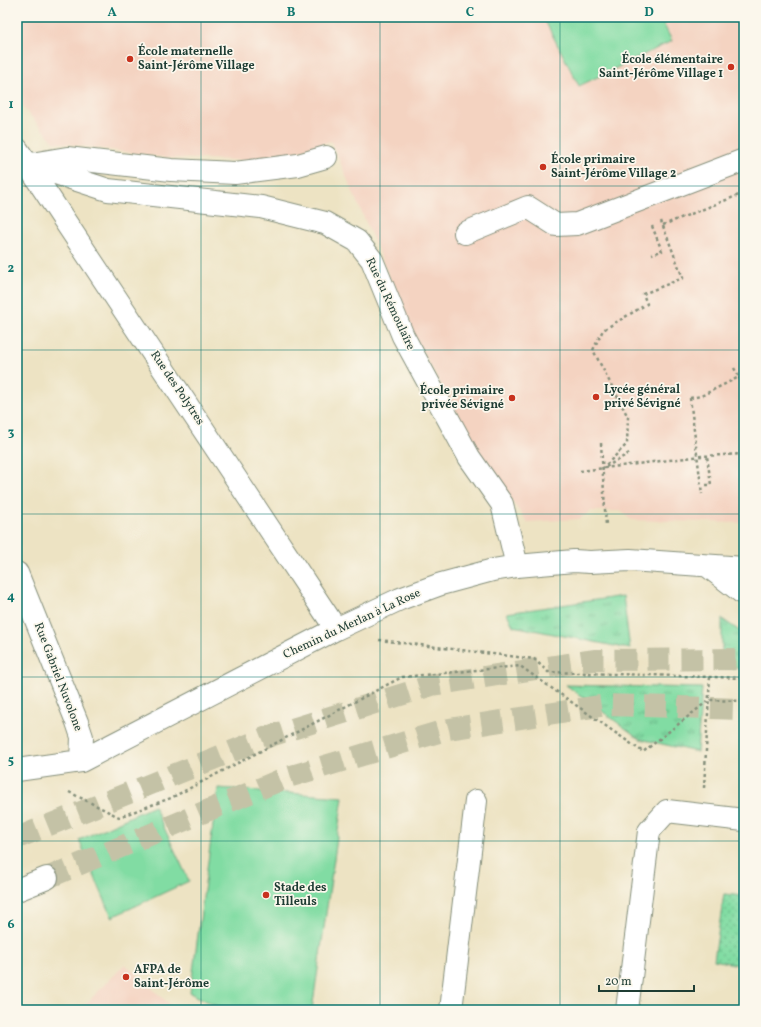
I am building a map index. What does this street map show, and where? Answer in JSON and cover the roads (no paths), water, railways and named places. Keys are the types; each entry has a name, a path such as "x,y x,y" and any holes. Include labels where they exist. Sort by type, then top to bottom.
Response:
{"main road":[{"path":"23,156 67,158 171,170 235,173 298,166 326,157"},
{"name":"Rue du Rémoulaïre","path":"23,156 108,190 261,207 324,222 357,241 372,260 403,336 469,457 502,504 517,566"},
{"name":"Rue des Polytres","path":"23,156 336,629"},
{"path":"465,233 528,207 556,225 577,224 744,160"},
{"name":"Chemin du Merlan à La Rose","path":"17,770 81,761 336,629 400,599 440,584 493,570 517,566 574,561 590,562 630,560 709,567 744,568"},
{"path":"709,567 744,580"},
{"path":"709,567 744,594"},
{"name":"Rue Gabriel Nuvolone","path":"17,573 82,736 81,761"},
{"path":"450,1010 476,801"},
{"path":"627,1010 649,831 667,810 744,820"},
{"path":"17,890 47,878"}],"tunnel":[{"path":"17,838 270,736 432,685 594,660 744,659"},
{"path":"47,878 285,778 449,729 606,705 744,709"}],"place":[{"name":"École maternelle Saint-Jérôme Village","path":"130,59"},
{"name":"École élémentaire Saint-Jérôme Village 1","path":"731,67"},
{"name":"École primaire Saint-Jérôme Village 2","path":"543,167"},
{"name":"Lycée général privé Sévigné","path":"596,397"},
{"name":"École primaire privée Sévigné","path":"512,398"},
{"name":"Stade des Tilleuls","path":"266,895"},
{"name":"AFPA de Saint-Jérôme","path":"126,977"}]}
